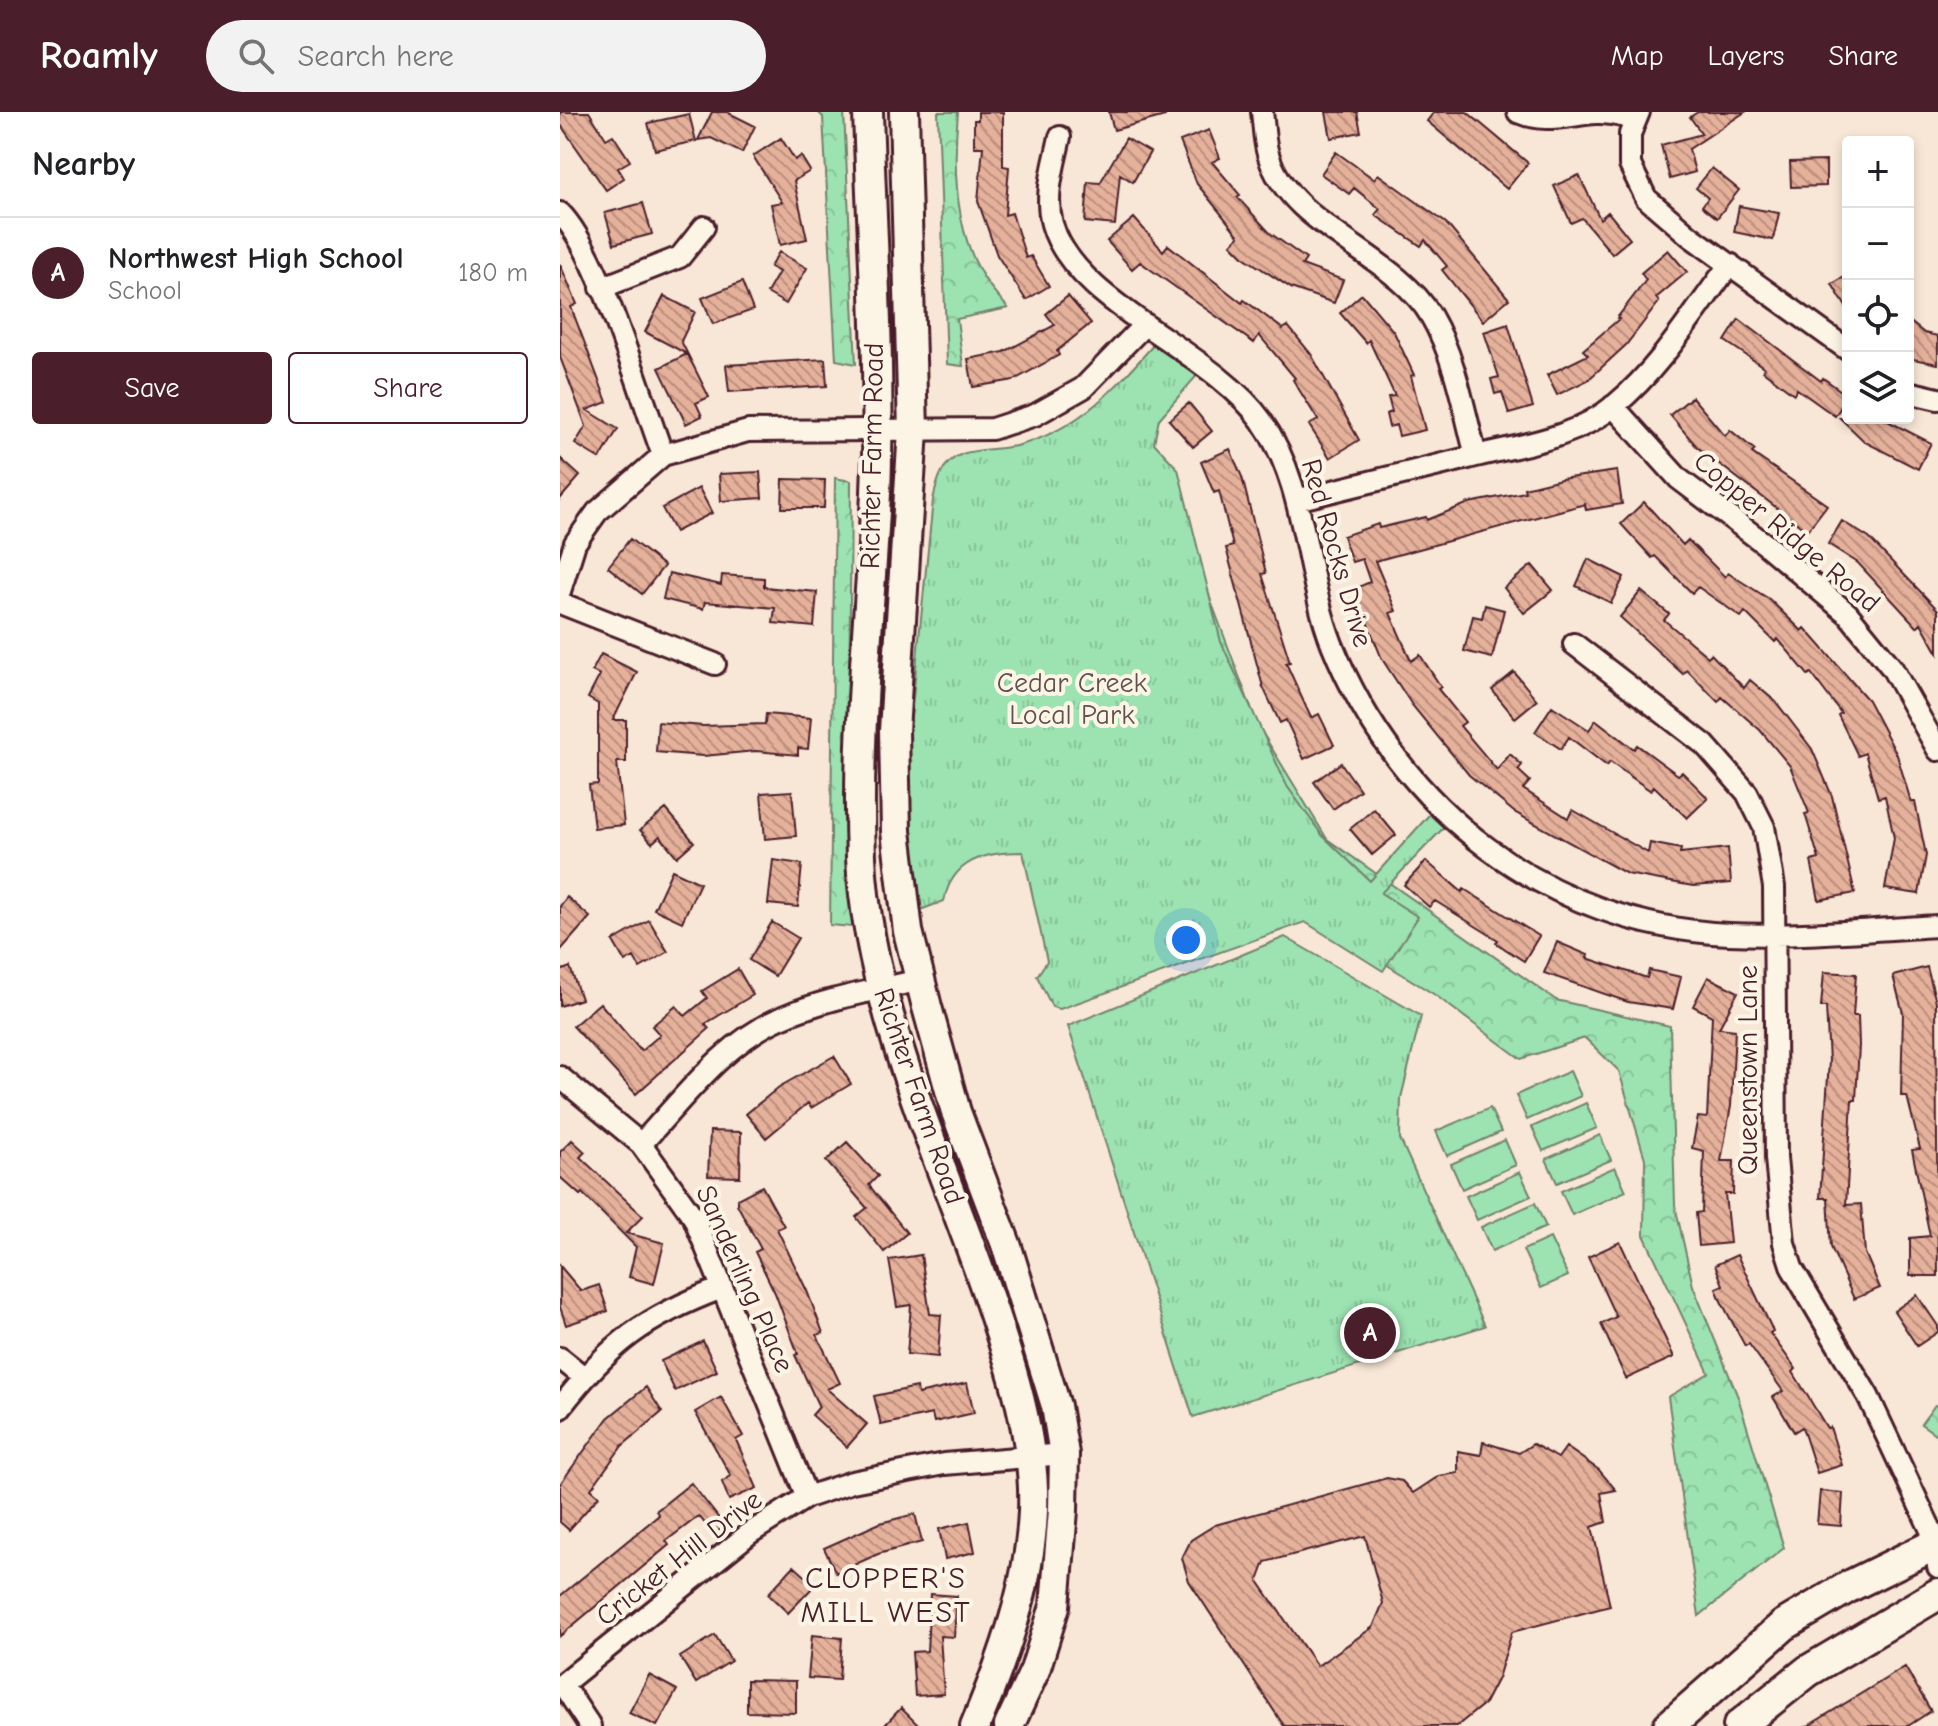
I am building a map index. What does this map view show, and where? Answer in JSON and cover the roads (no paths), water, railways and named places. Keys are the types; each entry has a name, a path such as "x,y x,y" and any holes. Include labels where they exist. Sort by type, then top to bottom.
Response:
{"main road":[{"name":"Richter Farm Road","path":"868,112 877,430 866,648 861,859 880,989 1007,1352 1029,1455 1033,1511 1004,1657 975,1726"},
{"name":"Richter Farm Road","path":"904,112 913,430 894,731 896,831 908,931 920,980 956,1112 1007,1247 1056,1406 1064,1454 1055,1606 1035,1670 1009,1726"},
{"path":"1669,1726 1784,1625 1850,1586 1938,1544"},
{"path":"1739,1726 1808,1671 1938,1594"}],"street":[{"path":"1262,112 1268,155 1292,195 1411,293 1431,315 1457,384 1476,456"},
{"path":"1518,112 1532,118 1553,119 1599,112 1637,115 1630,134 1630,165 1646,198 1842,346"},
{"name":"Red Rocks Drive","path":"1060,137 1049,186 1053,226 1067,252 1085,274 1145,324 1206,365 1248,403 1278,452 1296,500 1318,608 1339,662 1365,713 1433,803 1517,871 1557,892 1614,913 1680,928 1726,934 1774,935 1938,926"},
{"path":"560,213 569,223 601,288 663,455"},
{"path":"601,288 680,257 704,227"},
{"path":"1296,500 1568,433 1613,406 1659,358 1730,264"},
{"path":"560,591 575,543 597,512 663,455 748,431 992,429 1035,415 1083,388 1145,324"},
{"path":"1914,393 1938,399"},
{"name":"Copper Ridge Road","path":"1613,406 1679,479 1774,551 1848,614 1892,668 1938,750"},
{"path":"560,603 715,664"},
{"name":"Queenstown Lane","path":"1574,644 1705,745 1747,793 1764,827 1774,887 1776,1169 1784,1243 1792,1268 1868,1396 1938,1544"},
{"path":"641,1144 744,1039 780,1018 832,999 920,980"},
{"name":"Sanderling Place","path":"560,1077 641,1144 694,1218 807,1497"},
{"path":"560,1408 619,1341 651,1319 722,1288"},
{"path":"560,1358 585,1378"},
{"name":"Cricket Hill Drive","path":"562,1685 750,1533 807,1497 852,1482 944,1464 1064,1454"},
{"path":"1938,1544 1938,1567"},
{"path":"562,1685 590,1726"}],"place":[{"name":"Northwest High School","path":"1370,1333"}],"district":[{"name":"CLOPPER'S MILL WEST","path":"886,1595"}],"park label":[{"name":"Cedar Creek Local Park","path":"1072,699"}]}
